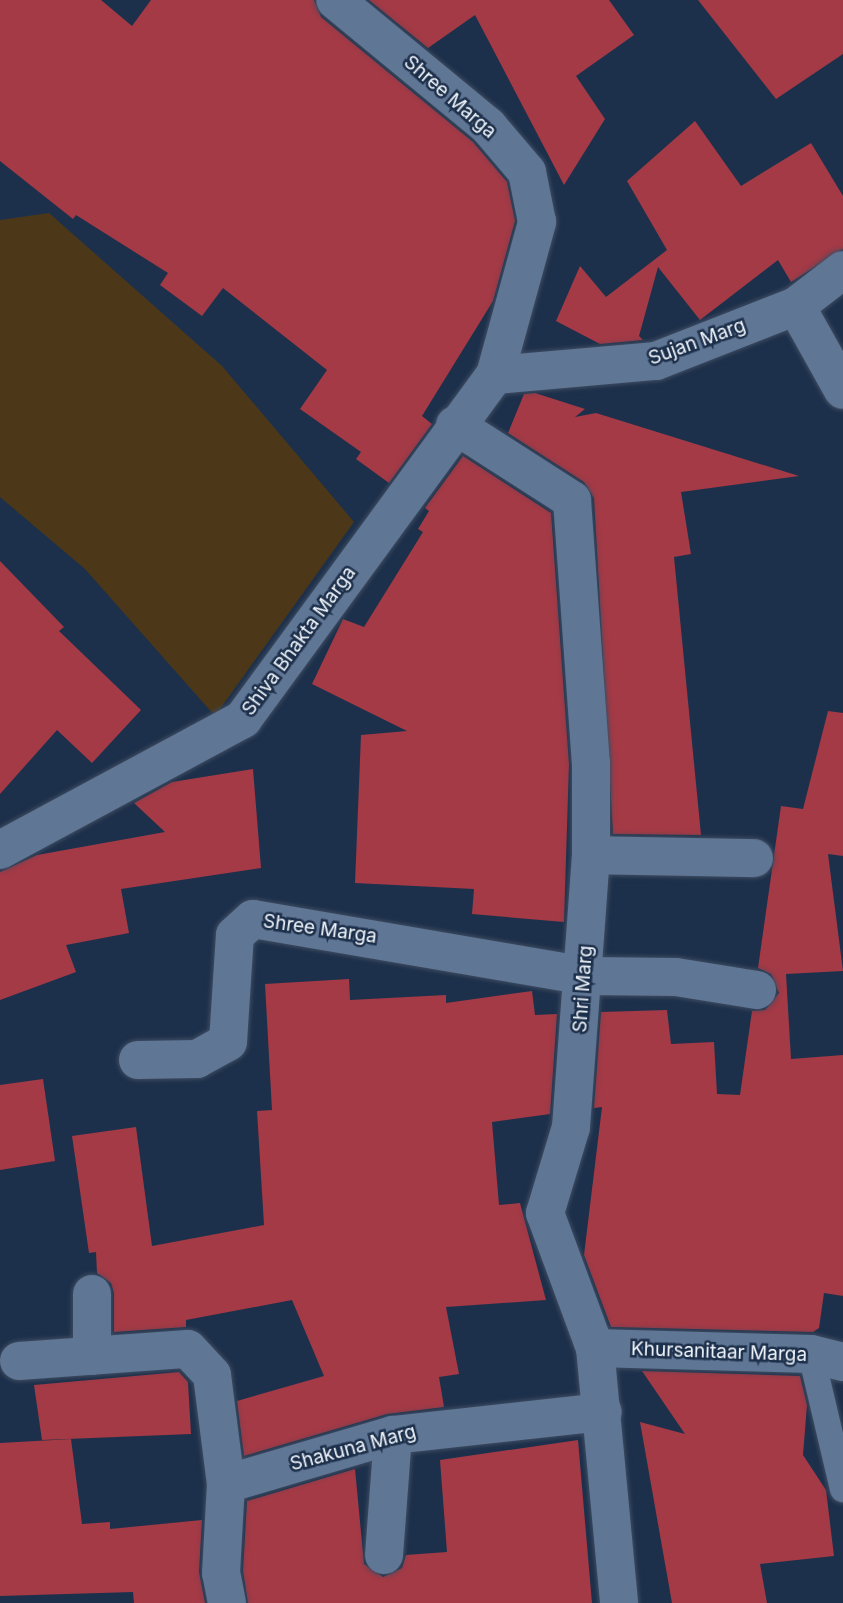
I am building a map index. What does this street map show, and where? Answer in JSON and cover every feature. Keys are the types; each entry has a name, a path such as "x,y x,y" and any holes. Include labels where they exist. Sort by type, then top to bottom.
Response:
{"street":[{"name":"Shree Marga","path":"335,0 488,127 527,172 537,222 495,375"},
{"name":"Sujan Marg","path":"495,375 656,361 796,306 843,270"},
{"path":"796,306 843,390"},
{"name":"Shiva Bhakta Marga","path":"0,850 243,719 455,425 495,375"},
{"name":"Shri Marg","path":"455,425 572,500 591,855 586,976 571,1126 545,1213 595,1348 619,1603"},
{"path":"591,855 754,858"},
{"name":"Shree Marga","path":"138,1060 197,1059 228,1042 235,935 253,919 586,976"},
{"path":"586,976 676,977 757,990"},
{"path":"92,1294 92,1356"},
{"name":"Khursanitaar Marga","path":"595,1348 827,1358"},
{"path":"19,1361 188,1349 202,1359 212,1375 226,1483 221,1573 227,1603"},
{"name":"Shakuna Marg","path":"226,1483 393,1434 603,1412"},
{"path":"384,1555 393,1434"}],"lane":[{"path":"827,1358 843,1489"}],"shaded area":[{"path":"49,213 222,366 354,522 215,716 85,569 0,497 0,220"}],"building":[{"path":"0,0 101,0 132,26 151,0 314,0 321,17 473,142 507,182 515,221 493,301 422,416 432,424 389,483 356,459 361,452 300,409 327,370 223,288 202,316 160,285 168,273 76,215 73,219 0,161"},
{"path":"369,0 609,0 634,35 576,76 605,119 564,185 475,15 428,48"},
{"path":"698,0 843,0 843,54 776,99"},
{"path":"695,121 741,186 811,143 843,196 843,249 791,282 778,260 700,320 658,267 639,336 643,340 600,344 556,321 580,266 606,297 667,250 627,181"},
{"path":"535,393 585,409 575,417 596,413 799,476 681,492 691,554 674,557 701,835 613,834 594,498 584,482 508,433 524,394"},
{"path":"463,456 551,513 569,764 564,922 472,914 474,889 355,883 361,735 407,731 312,684 343,619 364,627 423,532 418,529 429,511 425,508"},
{"path":"0,561 64,627 59,631 141,710 92,763 57,730 0,794"},
{"path":"828,711 843,713 843,856 828,854 843,971 786,974 791,1059 843,1055 843,1296 824,1293 819,1328 813,1332 611,1327 584,1255 602,1107 594,1108 601,1012 667,1010 671,1044 714,1042 717,1094 740,1095 752,1011 765,1010 779,993 771,974 758,968 781,806 803,809"},
{"path":"253,769 261,868 121,889 129,933 66,945 76,972 0,1000 0,872 37,855 165,832 134,803 172,782"},
{"path":"349,979 350,1000 446,995 446,1003 532,991 535,1015 557,1014 550,1114 492,1122 499,1205 520,1203 546,1300 446,1307 459,1374 439,1377 444,1407 387,1414 244,1456 237,1401 324,1376 292,1300 186,1320 186,1327 114,1332 114,1293 111,1283 97,1273 96,1252 89,1253 72,1136 136,1127 152,1246 264,1225 257,1111 272,1110 265,984"},
{"path":"43,1079 55,1161 0,1170 0,1085"},
{"path":"642,1371 800,1376 807,1405 803,1455 826,1490 834,1556 760,1564 767,1603 672,1603 640,1422 685,1434"},
{"path":"179,1372 188,1382 191,1434 42,1440 34,1385"},
{"path":"71,1439 82,1524 110,1522 110,1529 202,1520 199,1572 205,1603 134,1603 133,1592 0,1596 0,1443"},
{"path":"578,1440 592,1603 248,1603 243,1571 247,1501 355,1469 364,1564 383,1577 402,1568 406,1555 447,1552 440,1460"}]}
